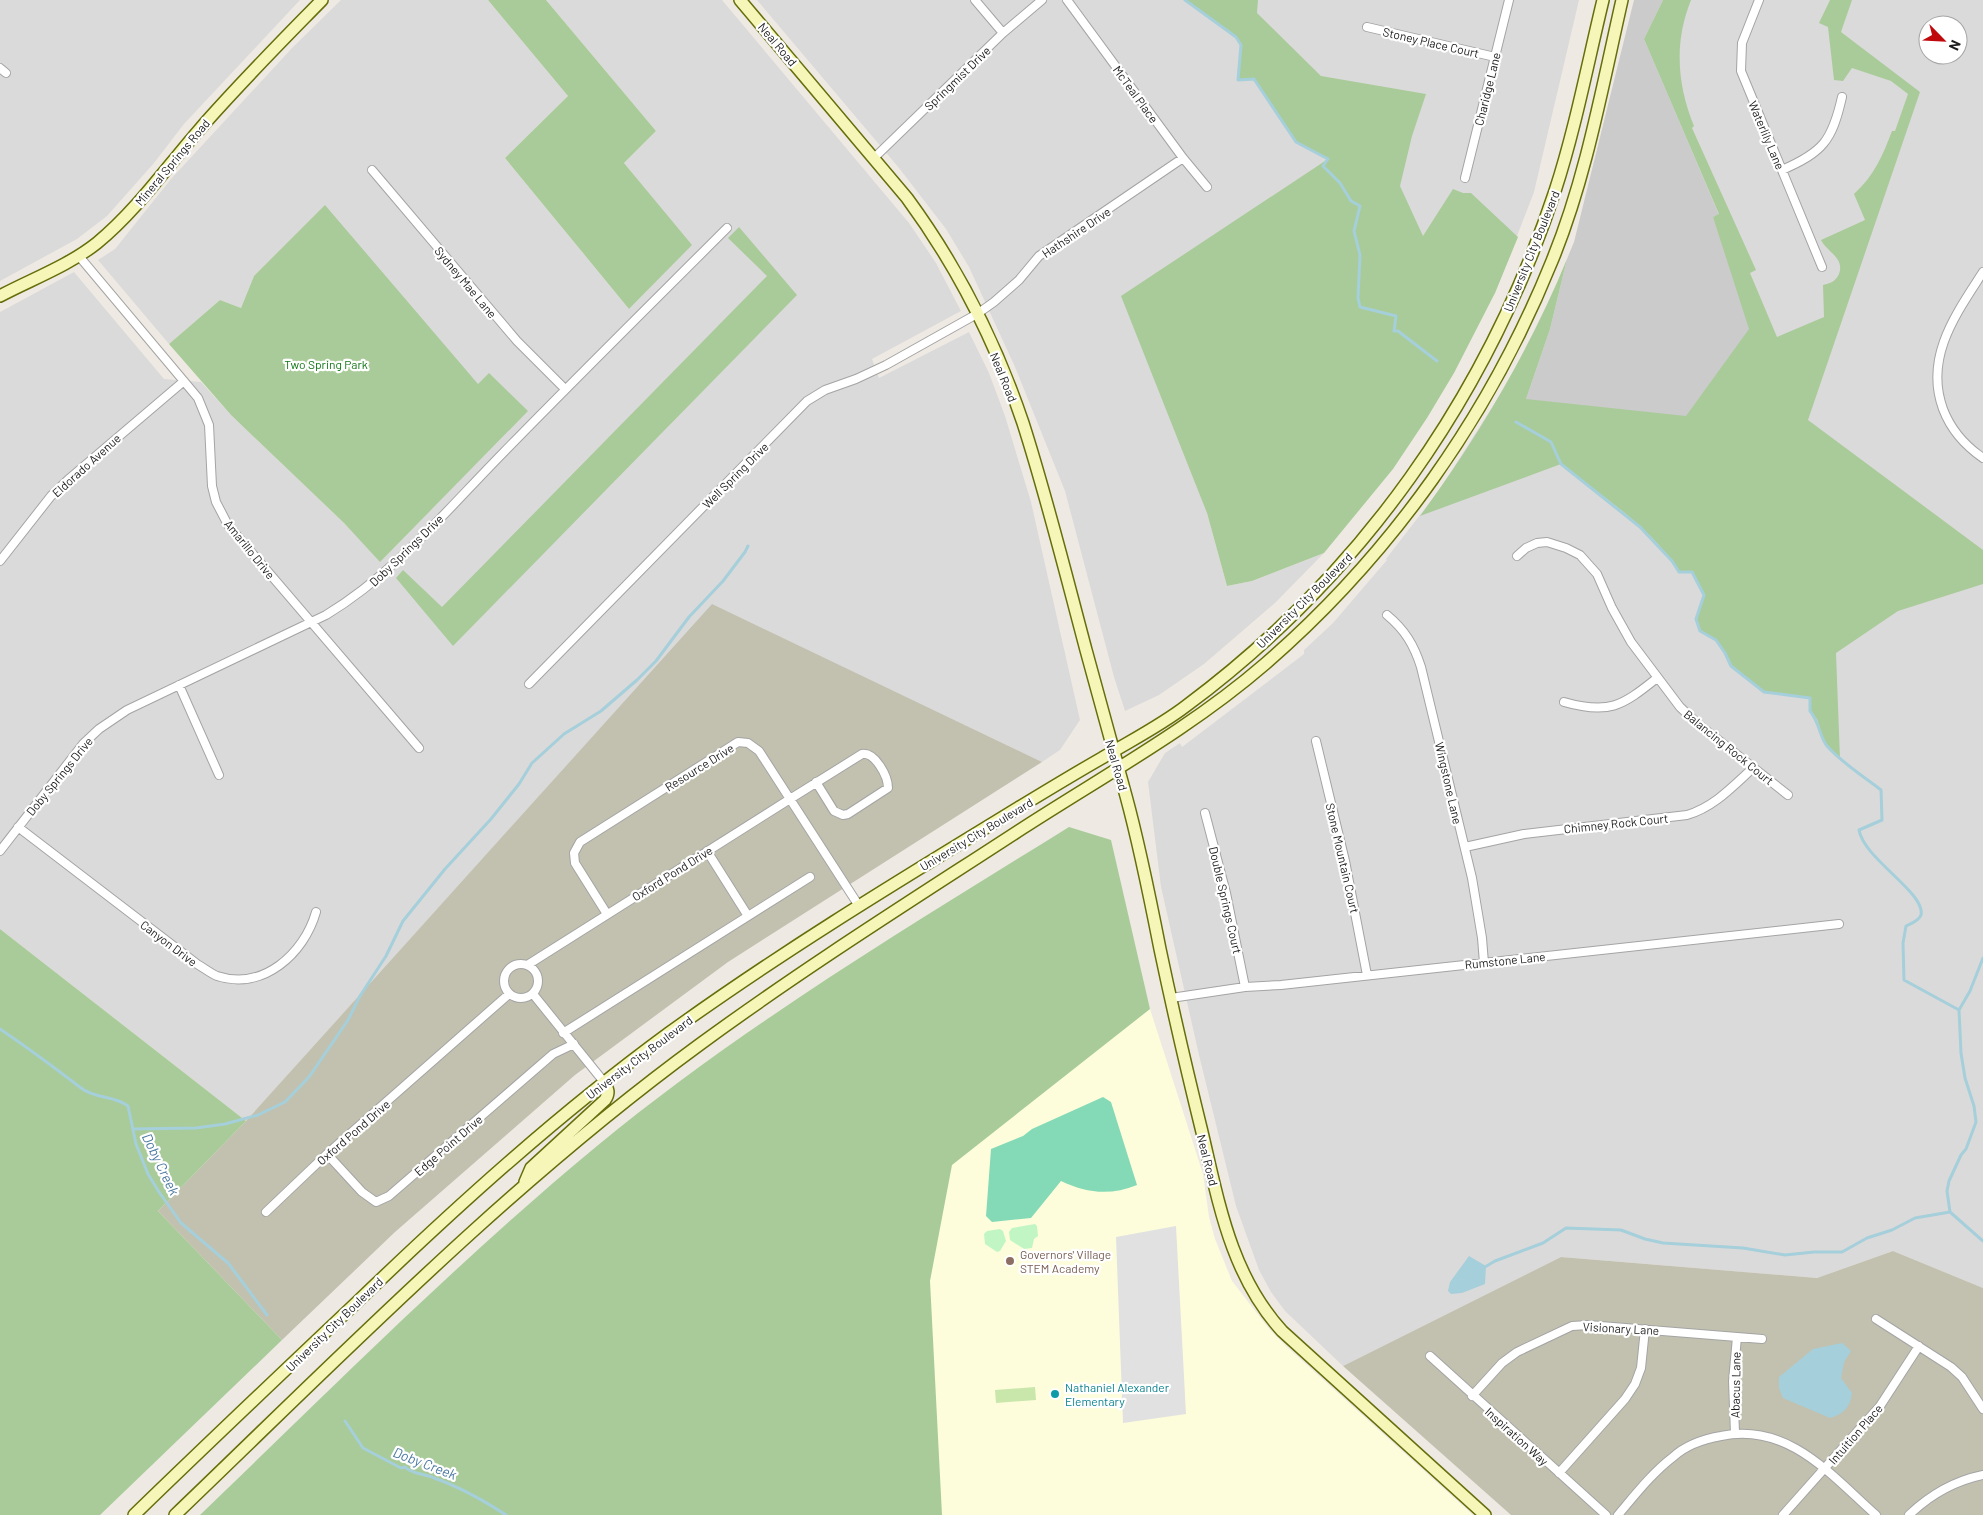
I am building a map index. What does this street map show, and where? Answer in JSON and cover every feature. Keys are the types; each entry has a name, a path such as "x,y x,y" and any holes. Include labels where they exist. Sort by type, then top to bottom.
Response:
{"main road":[{"name":"Mineral Springs Road","path":"0,296 78,255 95,244 124,218 222,103 322,0"},
{"name":"Neal Road","path":"740,0 907,198 937,239 957,274 1002,368 1023,422 1045,498 1142,860 1171,998 1224,1221 1238,1263 1255,1296 1273,1321 1301,1349 1485,1515"},
{"name":"University City Boulevard","path":"134,1515 448,1216 534,1140 604,1082 721,997 859,906 1181,710 1253,652 1286,621 1378,522 1431,449 1480,368 1528,266 1558,183 1603,0"},
{"name":"University City Boulevard","path":"174,1515 348,1348 524,1184 676,1062 755,1005 1021,829 1118,769 1210,708 1293,639 1341,591 1421,496 1447,459 1485,399 1524,325 1554,256 1577,192 1622,0"},
{"path":"524,1184 530,1168 607,1097 608,1089 604,1082"}],"street":[{"path":"975,0 1003,32"},
{"name":"Springmist Drive","path":"874,158 1003,32 1042,0"},
{"name":"McTeal Place","path":"1067,0 1183,158 1207,187"},
{"name":"Charidge Lane","path":"1465,178 1509,0"},
{"name":"Waterlily Lane","path":"1757,1 1742,43 1740,71 1822,267"},
{"name":"Stoney Place Court","path":"1367,27 1495,57"},
{"path":"1782,170 1814,154 1822,146 1837,121 1842,97"},
{"name":"Hathshire Drive","path":"976,314 994,302 1019,280 1039,256 1183,158"},
{"name":"Sydney Mae Lane","path":"372,170 517,341 565,389"},
{"name":"Doby Springs Drive","path":"0,851 77,750 99,729 127,710 311,622 348,601 389,569 565,389 727,228"},
{"name":"Amarillo Drive","path":"78,255 198,398 209,425 210,477 219,510 228,524 419,748"},
{"path":"1983,272 1945,339 1938,358 1936,379 1940,401 1952,427 1961,441 1983,458"},
{"name":"Well Spring Drive","path":"529,684 807,401 825,390 856,379 886,364 976,314"},
{"name":"Eldorado Avenue","path":"0,561 51,496 184,381"},
{"name":"Balancing Rock Court","path":"1518,556 1526,548 1537,543 1546,542 1566,548 1580,556 1597,574 1620,625 1657,678 1689,716 1788,796"},
{"name":"Wingstone Lane","path":"1387,615 1406,632 1416,650 1465,848 1477,904 1484,962"},
{"path":"1564,702 1596,709 1607,708 1631,699 1657,678"},
{"path":"179,686 220,775"},
{"name":"Stone Mountain Court","path":"1316,741 1345,862 1367,975"},
{"name":"Resource Drive","path":"607,914 575,863 574,853 580,842 738,742 748,742 759,751 859,906"},
{"name":"Oxford Pond Drive","path":"266,1212 327,1154 510,994 504,984 505,972 514,964 528,964 816,782 862,754 867,753 873,756 888,781 888,788 843,816 834,810 816,782"},
{"name":"Chimney Rock Court","path":"1465,848 1524,834 1687,815 1701,811 1719,799 1753,768"},
{"name":"Double Springs Court","path":"1205,813 1226,892 1244,987"},
{"name":"Canyon Drive","path":"18,828 197,964 220,976 233,979 254,978 272,971 306,937 316,912"},
{"path":"707,851 748,916"},
{"path":"563,1033 810,877"},
{"name":"Rumstone Lane","path":"1171,998 1244,987 1281,985 1839,924"},
{"path":"510,994 520,998 533,994 538,987 537,972 528,964"},
{"path":"533,994 604,1082"},
{"name":"Edge Point Drive","path":"327,1154 362,1192 376,1202 389,1196 553,1054 574,1044"},
{"path":"1876,1320 1951,1367 1962,1377 1983,1409"},
{"name":"Visionary Lane","path":"1472,1396 1502,1363 1517,1352 1572,1326 1588,1325 1762,1339"},
{"path":"1559,1473 1625,1399 1635,1384 1641,1368 1645,1329"},
{"name":"Abacus Lane","path":"1735,1433 1733,1381 1737,1337"},
{"name":"Intuition Place","path":"1783,1515 1880,1406 1919,1346"},
{"name":"Inspiration Way","path":"1430,1356 1472,1396 1606,1515"},
{"path":"1618,1515 1674,1455 1703,1439 1735,1433 1756,1433 1786,1442 1805,1452 1876,1515"},
{"path":"1909,1515 1928,1498 1949,1486 1983,1475"}],"shaded area":[{"path":"0,0 300,0 184,124 154,163 107,216 77,239 0,281"},
{"path":"341,0 488,0 568,96 505,158 629,309 691,245 624,163 656,131 546,0 722,0 909,223 936,263 961,311 872,359 879,378 969,332 989,373 1005,416 1031,502 1080,720 1060,750 1042,762 712,605 246,1121 0,929 0,312 74,272 164,379 201,382 231,415 344,523 380,561 254,276 241,308 220,300 169,344 98,260 115,249 171,179 292,48"},
{"path":"757,0 1579,0 1534,192 1495,293 1207,513 1227,586 1252,581 1324,553 1275,603 1204,664 1159,695 1125,711 1114,677 1065,491 1015,367 969,267 946,229 899,168"},
{"path":"1634,0 1663,0 1644,39 1719,215 1713,217 1802,424 1716,558 1526,399 1550,329 1567,259 1574,242"},
{"path":"1663,0 1983,0 1983,1288 1893,1251 1817,1278 1561,1257 1343,1366 1285,1311 1271,1292 1259,1270 1236,1206 1161,887 1148,782 1165,753 1180,743 1182,747 1304,654 1304,650 1333,623 1387,560 1440,489 1510,379 1549,304 1567,259 1550,329 1526,400 1802,424 1644,39"},
{"path":"712,604 1042,762 728,962 575,1075 395,1232 282,1340 158,1211 246,1121"},
{"name":"Governors' Village STEM Academy","path":"1150,1009 1203,1174 1209,1217 1215,1239 1232,1281 1270,1330 1287,1347 1473,1515 554,1515 508,1468"},
{"path":"1176,1226 1186,1414 1123,1423 1116,1237"},
{"path":"1893,1251 1983,1288 1983,1515 1511,1515 1343,1366 1561,1257 1817,1278"}],"green space":[{"path":"488,0 546,0 656,131 624,163 692,245 629,309 505,158 568,96"},
{"path":"1185,0 1258,0 1257,13 1321,76 1426,94 1412,136 1400,186 1423,236 1453,189 1463,193 1471,193 1518,237 1495,293 1454,373 1427,418 1393,469 1324,553 1252,581 1227,586 1207,513 1121,296 1328,159 1296,142 1254,79 1238,80 1241,46 1236,37"},
{"path":"1663,0 1691,0 1682,32 1680,63 1684,95 1694,126 1692,128 1756,270 1750,273 1777,337 1824,317 1823,285 1831,283 1839,274 1840,264 1838,259 1821,240 1865,220 1854,194 1877,165 1892,131 1895,131 1908,94 1891,81 1852,68 1843,81 1834,80 1828,27 1819,23 1830,0 1852,0 1841,32 1920,92 1808,420 1983,550 1983,584 1898,611 1836,653 1840,759 1825,744 1817,719 1810,711 1809,698 1764,692 1731,666 1716,640 1700,631 1696,619 1704,595 1692,573 1679,572 1668,556 1640,526 1561,464 1420,516 1463,455 1501,392 1536,327 1567,259 1550,329 1526,399 1686,416 1749,329 1713,217 1719,214 1644,39"},
{"name":"Two Spring Park","path":"325,205 478,384 489,373 528,411 380,562 344,523 231,415 169,344 220,300 241,308 254,276"},
{"path":"739,227 797,295 453,646 396,578 403,570 442,607 767,276 728,238"},
{"path":"1069,827 1111,840 1150,1009 952,1165 930,1281 942,1515 200,1515 445,1280 597,1146 710,1059 768,1018 888,940"},
{"path":"0,929 246,1121 158,1211 282,1340 100,1515 0,1515"},
{"path":"1103,1097 1111,1102 1137,1185 1117,1191 1098,1192 1061,1181 1031,1218 992,1222 986,1216 991,1149 1023,1136 1032,1129"},
{"path":"1035,1224 1038,1236 1034,1239 1032,1248 1024,1249 1010,1240 1009,1232 1012,1228"},
{"path":"1000,1229 1003,1231 1006,1241 1000,1251 997,1252 985,1244 984,1234 987,1231"},
{"path":"1035,1387 1036,1400 996,1403 995,1390"}],"water":[{"path":"1469,1256 1486,1266 1485,1284 1462,1293 1451,1294 1448,1291 1450,1282"},
{"path":"1842,1343 1851,1351 1844,1362 1841,1378 1852,1393 1850,1402 1843,1412 1830,1418 1783,1398 1779,1388 1779,1377 1813,1349"}],"waterway":[{"path":"1185,0 1236,37 1241,45 1238,80 1254,79 1296,142 1328,159 1323,166 1340,183 1351,201 1360,206 1354,231 1360,255 1358,298 1360,307 1396,316 1394,331 1398,331 1437,361"},
{"path":"1516,422 1551,442 1561,464 1640,527 1672,561 1679,572 1692,572 1704,595 1696,619 1700,631 1716,640 1731,666 1764,692 1810,698 1810,711 1827,746 1846,764 1881,790 1882,820 1859,830 1863,841 1882,864 1905,886 1920,906 1920,917 1906,926 1903,943 1904,980 1959,1010"},
{"path":"133,1129 196,1128 225,1124 258,1115 285,1102 309,1077 348,1020 360,996 386,956 403,921 445,869 491,819 519,784 532,763 564,734 601,711 656,661 689,617 723,581 748,546"},
{"path":"1983,958 1970,991 1959,1010 1961,1053 1976,1122 1966,1149 1961,1155 1949,1181 1947,1191 1950,1212 1983,1241"},
{"name":"Doby Creek","path":"0,1029 81,1088 128,1106 136,1144 148,1174 159,1192 181,1223 228,1263 267,1315"},
{"path":"1485,1267 1495,1261 1543,1243 1566,1228 1621,1230 1645,1239 1663,1243 1743,1248 1785,1255 1842,1252 1867,1238 1892,1230 1915,1218 1950,1212"},
{"name":"Doby Creek","path":"345,1421 363,1448 401,1468 405,1467 462,1490 506,1515"}],"place":[{"name":"Governors' Village STEM Academy","path":"1010,1261"},
{"name":"Nathaniel Alexander Elementary","path":"1055,1394"}]}
